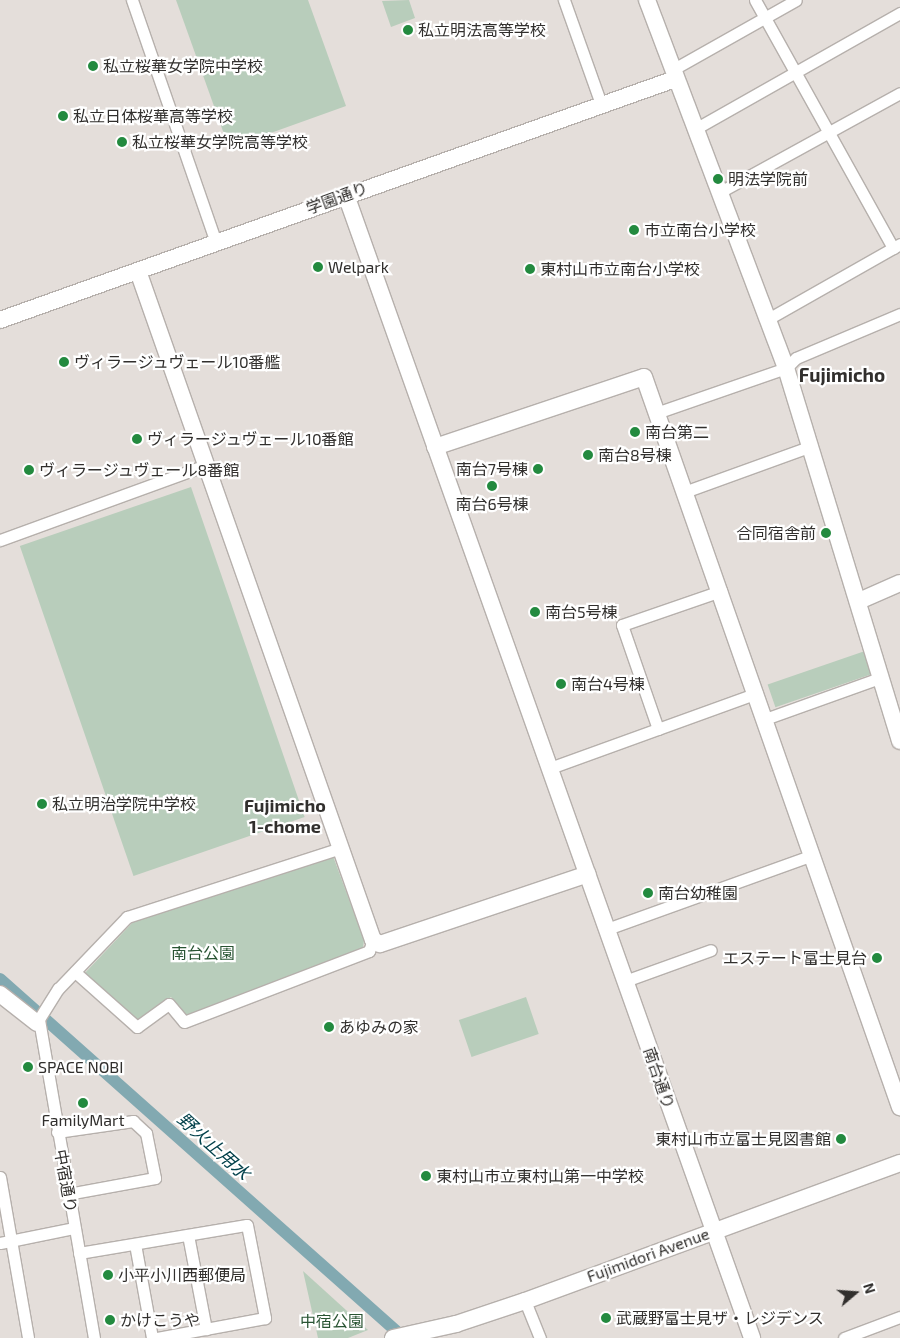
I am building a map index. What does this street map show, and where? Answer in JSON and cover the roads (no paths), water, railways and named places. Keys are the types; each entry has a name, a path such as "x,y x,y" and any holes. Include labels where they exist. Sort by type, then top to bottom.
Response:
{"street":[{"path":"132,0 216,242"},
{"path":"564,0 601,104"},
{"path":"755,0 896,246 768,318"},
{"path":"673,75 796,0"},
{"path":"651,2 673,75 720,192 786,368 860,601 900,741"},
{"path":"695,129 900,13"},
{"name":"学園通り","path":"0,320 601,104 673,75"},
{"path":"720,192 900,93"},
{"name":"南台通り","path":"346,195 434,447 588,874 712,1231 752,1338"},
{"path":"75,972 137,1027 169,1004 184,1022 369,951 373,940 138,271"},
{"path":"659,412 786,368 796,358 900,314"},
{"path":"434,447 636,378 644,377 659,412 900,1107"},
{"path":"686,491 811,446"},
{"path":"0,540 206,465"},
{"path":"860,601 900,583"},
{"path":"658,729 622,625 721,591"},
{"path":"765,719 882,677"},
{"path":"550,768 757,693"},
{"path":"0,994 40,1017 75,972 127,917 340,848"},
{"path":"607,929 813,855"},
{"path":"373,940 380,944 588,874"},
{"path":"625,981 711,950"},
{"name":"中宿通り","path":"40,1017 57,1132 94,1338"},
{"path":"57,1132 133,1121 146,1134 154,1178 68,1194"},
{"name":"Fujimidori Avenue","path":"400,1335 456,1324 525,1301 900,1163"},
{"path":"0,1177 6,1242 28,1338"},
{"path":"79,1254 135,1244 247,1225 264,1318 154,1338 135,1244"},
{"path":"6,1242 74,1228"},
{"path":"188,1235 206,1329"},
{"path":"525,1301 540,1338"},
{"path":"844,1338 900,1317"}],"waterway":[{"name":"野火止用水","path":"0,979 404,1338"}],"place":[{"name":"私立明法高等学校","path":"408,30"},
{"name":"私立桜華女学院中学校","path":"93,66"},
{"name":"私立日体桜華高等学校","path":"63,116"},
{"name":"私立桜華女学院高等学校","path":"122,142"},
{"name":"明法学院前","path":"718,179"},
{"name":"市立南台小学校","path":"634,230"},
{"name":"Welpark","path":"318,267"},
{"name":"東村山市立南台小学校","path":"530,269"},
{"name":"ヴィラージュヴェール10番艦","path":"64,362"},
{"name":"南台第二","path":"635,432"},
{"name":"ヴィラージュヴェール10番館","path":"137,439"},
{"name":"南台8号棟","path":"588,455"},
{"name":"南台7号棟","path":"538,469"},
{"name":"ヴィラージュヴェール8番館","path":"29,470"},
{"name":"南台6号棟","path":"492,486"},
{"name":"合同宿舎前","path":"826,533"},
{"name":"南台5号棟","path":"535,612"},
{"name":"南台4号棟","path":"561,684"},
{"name":"私立明治学院中学校","path":"42,804"},
{"name":"南台幼稚園","path":"648,893"},
{"name":"エステート富士見台","path":"877,958"},
{"name":"あゆみの家","path":"329,1027"},
{"name":"SPACE NOBI","path":"28,1067"},
{"name":"FamilyMart","path":"83,1103"},
{"name":"東村山市立富士見図書館","path":"841,1139"},
{"name":"東村山市立東村山第一中学校","path":"426,1176"},
{"name":"小平小川西郵便局","path":"108,1275"},
{"name":"武蔵野富士見ザ・レジデンス","path":"606,1318"},
{"name":"かけこうや","path":"110,1320"}],"district":[{"name":"Fujimicho","path":"842,375"},
{"name":"Fujimicho 1-chome","path":"285,816"}],"park label":[{"name":"南台公園","path":"203,953"},
{"name":"中宿公園","path":"332,1321"}]}
